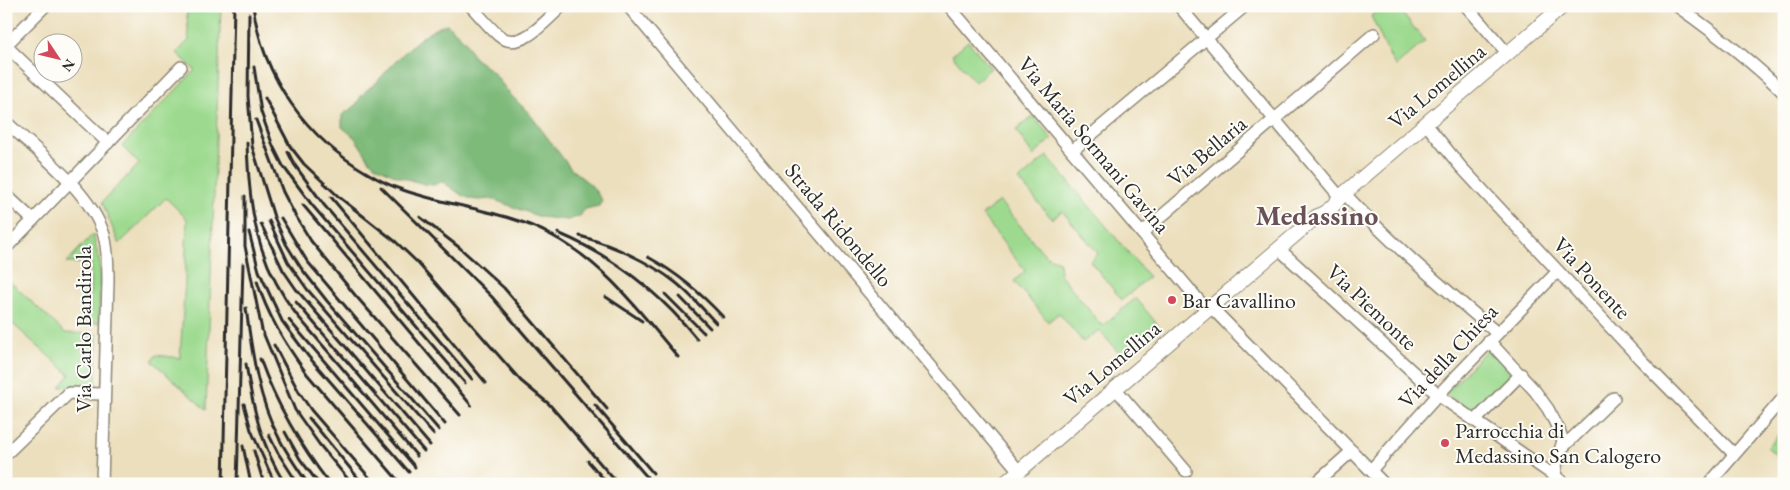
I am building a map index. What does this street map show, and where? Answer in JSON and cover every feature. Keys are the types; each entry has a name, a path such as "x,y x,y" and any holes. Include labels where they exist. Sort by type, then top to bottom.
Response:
{"main road":[{"name":"Via Lomellina","path":"1004,484 1316,217 1333,207 1341,196 1563,6"}],"street":[{"path":"45,6 6,45 108,143"},
{"path":"471,6 498,35 511,41 521,40 562,6"},
{"name":"Strada Ridondello","path":"628,6 1019,471"},
{"name":"Via Maria Sormani Gavina","path":"949,6 1209,308 1384,484"},
{"path":"1179,6 1341,196 1366,216 1493,337 1548,409 1559,430 1563,441 1556,460 1555,476"},
{"path":"1072,151 1245,6"},
{"path":"1466,6 1508,54"},
{"path":"1677,6 1742,54 1784,93"},
{"name":"Via Bellaria","path":"1142,232 1374,34"},
{"path":"6,248 181,67"},
{"name":"Via Carlo Bandirola","path":"6,122 83,196 94,211 102,229 107,252 102,484"},
{"name":"Via Ponente","path":"1426,124 1461,168 1642,361 1734,454"},
{"path":"6,195 33,220"},
{"name":"Via Piemonte","path":"1279,249 1438,395 1475,421"},
{"name":"Via della Chiesa","path":"1371,470 1438,395 1558,271"},
{"path":"1521,374 1475,421 1566,484"},
{"path":"1116,388 1186,471"},
{"path":"6,454 69,393 104,394"},
{"path":"1709,484 1784,397"},
{"path":"1560,450 1614,398"},
{"path":"1315,484 1352,451"}],"green space":[{"path":"186,6 221,6 206,410 152,361 156,355 180,358 187,219 166,198 119,244 102,202 139,164 122,146 195,70 177,53 189,40"},
{"path":"1382,6 1396,6 1425,41 1396,66 1371,16"},
{"path":"447,24 465,41 474,58 492,71 509,93 529,113 571,169 591,185 602,200 599,206 585,209 580,216 568,220 540,217 492,199 471,199 443,182 434,185 424,184 397,176 370,161 355,138 342,127 342,115 355,106 361,96 418,40 427,33"},
{"path":"968,41 991,68 975,82 952,55"},
{"path":"1033,116 1052,139 1033,156 1016,130"},
{"path":"1047,156 1149,277 1122,300 1090,261 1098,253 1062,211 1052,219 1019,180"},
{"path":"999,201 1046,256 1059,261 1060,274 1102,326 1136,298 1161,329 1124,359 1099,330 1083,342 1059,313 1048,322 1014,281 1025,271 982,215"},
{"path":"93,234 100,264 99,323 89,323 91,263 66,263"},
{"path":"6,278 65,333 97,334 96,386 60,387 70,375 6,318"},
{"path":"1489,347 1516,375 1477,415 1445,394"},
{"path":"1784,429 1784,462 1767,447"}],"railway":[{"path":"223,484 234,6"},
{"path":"253,6 266,58 277,81 291,104 326,143 369,174 394,187 421,196 515,220 551,235 570,246 588,259 620,289 678,357"},
{"path":"249,14 248,96 252,146 274,217 286,244 301,268 327,301 439,430"},
{"path":"254,67 261,112 273,146 283,166 312,205 465,383"},
{"path":"265,98 290,146 304,164 339,197 396,242 417,262 521,381 549,404 618,484"},
{"path":"256,120 283,192 311,241 355,295 460,415"},
{"path":"247,143 250,190 257,233 263,254 282,294 296,314 417,456"},
{"path":"288,152 294,164 324,205 472,379"},
{"path":"381,187 492,297 647,477"},
{"path":"245,196 245,246 262,330 295,410 319,444 352,484"},
{"path":"331,197 486,383"},
{"path":"303,205 471,405"},
{"path":"420,217 460,248 504,288 607,409"},
{"path":"281,218 307,261 445,424"},
{"path":"269,221 288,262 307,289 433,434"},
{"path":"261,224 283,270 296,289 430,445"},
{"path":"249,232 259,271 282,321 308,356 409,472"},
{"path":"558,233 598,253 634,277 667,306 697,339"},
{"path":"580,236 629,254 664,274 686,291 716,323"},
{"path":"648,257 688,284 723,317"},
{"path":"237,484 243,264"},
{"path":"257,281 272,318 299,363 401,484"},
{"path":"665,294 704,333"},
{"path":"606,297 642,321"},
{"path":"680,297 710,328"},
{"path":"296,302 424,451"},
{"path":"246,308 254,358 266,407 282,444 308,484"},
{"path":"289,320 415,467"},
{"path":"274,345 299,392 311,410 375,484"},
{"path":"260,359 281,409 308,454 330,484"},
{"path":"246,364 259,426 270,455 285,484"},
{"path":"244,404 251,430 275,484"},
{"path":"595,405 653,473"},
{"path":"309,418 363,484"},
{"path":"285,432 300,459 319,484"},
{"path":"269,435 298,484"},
{"path":"243,446 251,484"},
{"path":"254,451 264,484"},
{"path":"588,461 608,484"}],"place":[{"name":"Bar Cavallino","path":"1172,300"},
{"name":"Parrocchia di Medassino San Calogero","path":"1445,443"}],"district":[{"name":"Medassino","path":"1317,215"}]}
